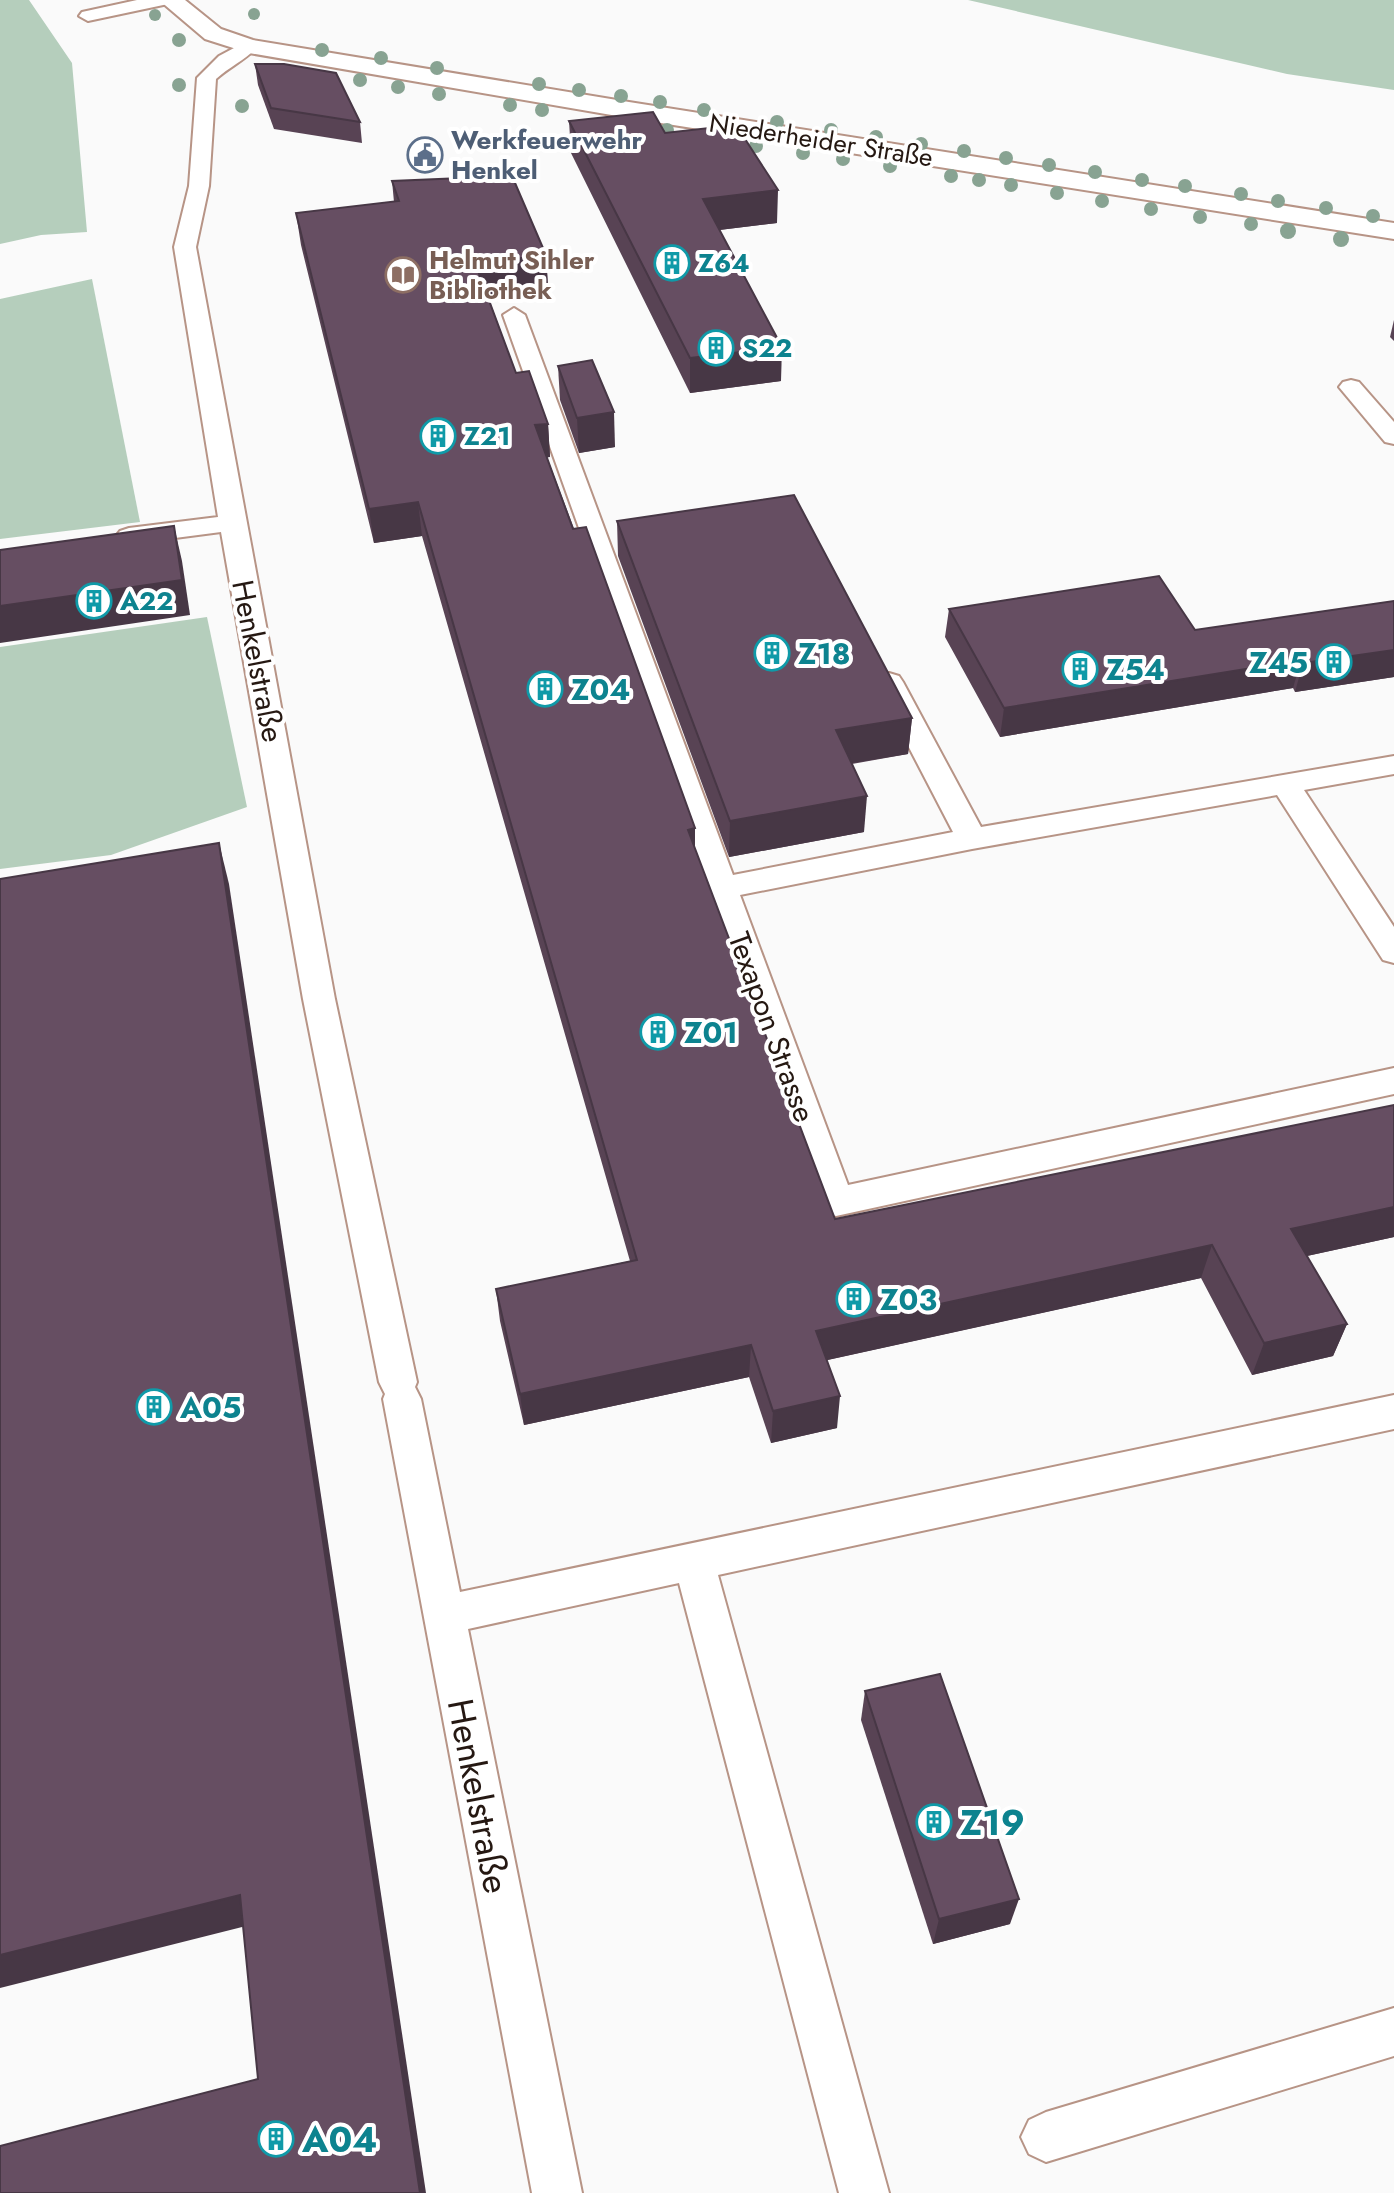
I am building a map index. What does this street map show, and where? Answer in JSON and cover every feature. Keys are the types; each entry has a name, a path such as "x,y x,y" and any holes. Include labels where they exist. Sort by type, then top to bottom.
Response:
{"street":[{"path":"171,0 213,34 249,46"},
{"name":"Niederheider Straße","path":"249,46 629,110 1394,231"}],"lane":[{"path":"88,16 162,0"},
{"name":"Henkelstraße","path":"249,46 226,60 207,78 199,186 185,247 319,999 400,1391 557,2193"},
{"name":"Texapon Strasse","path":"514,315 608,530 722,888 836,1202 1394,1081"},
{"path":"1351,387 1394,437"},
{"path":"108,538 232,523"},
{"path":"875,656 972,839"},
{"path":"722,888 972,839 1394,765"},
{"path":"1286,786 1394,952"},
{"path":"444,1615 1394,1412"},
{"path":"694,1562 864,2193"},
{"path":"1046,2137 1394,2032"}],"green space":[{"path":"0,0 29,0 72,63 87,232 41,235 0,244"},
{"path":"968,0 1394,0 1394,90 1287,74"},
{"path":"92,279 140,522 0,539 0,299"},
{"path":"207,617 247,807 111,855 0,869 0,647"}],"building":[{"path":"255,64 284,64 336,73 360,122 271,108"},
{"path":"653,112 665,133 736,125 778,190 703,199 782,347 690,358 569,121"},
{"path":"512,176 546,255 514,259 516,264 477,268 516,373 529,371 548,424 535,425 573,529 586,527 695,828 688,830 835,1219 1394,1105 1394,1207 1291,1229 1347,1324 1264,1343 1212,1245 816,1331 840,1396 773,1411 751,1345 520,1394 496,1289 637,1260 418,502 369,509 296,213 399,201 392,181"},
{"path":"592,360 614,412 577,418 558,366"},
{"name":"Z18","path":"794,495 912,718 836,730 867,796 730,821 617,521"},
{"path":"174,526 182,580 0,606 0,550"},
{"path":"1159,576 1195,630 1394,601 1394,650 1303,663 1301,660 1004,708 949,609"},
{"name":"A05","path":"219,843 420,2193 0,2193 0,2146 258,2079 240,1895 0,1955 0,879"},
{"name":"Z19","path":"940,1674 1019,1899 939,1919 865,1691"}],"place":[{"name":"Werkfeuerwehr Henkel","path":"425,155"},
{"name":"Z64","path":"672,263"},
{"name":"Helmut Sihler Bibliothek","path":"403,275"},
{"name":"S22","path":"716,348"},
{"name":"Z21","path":"438,436"},
{"name":"A22","path":"94,601"},
{"name":"Z18","path":"772,653"},
{"name":"Z45","path":"1334,662"},
{"name":"Z54","path":"1080,669"},
{"name":"Z04","path":"545,689"},
{"name":"Z01","path":"658,1032"},
{"name":"Z03","path":"854,1299"},
{"name":"A05","path":"154,1407"},
{"name":"Z19","path":"934,1822"},
{"name":"A04","path":"276,2139"}]}
